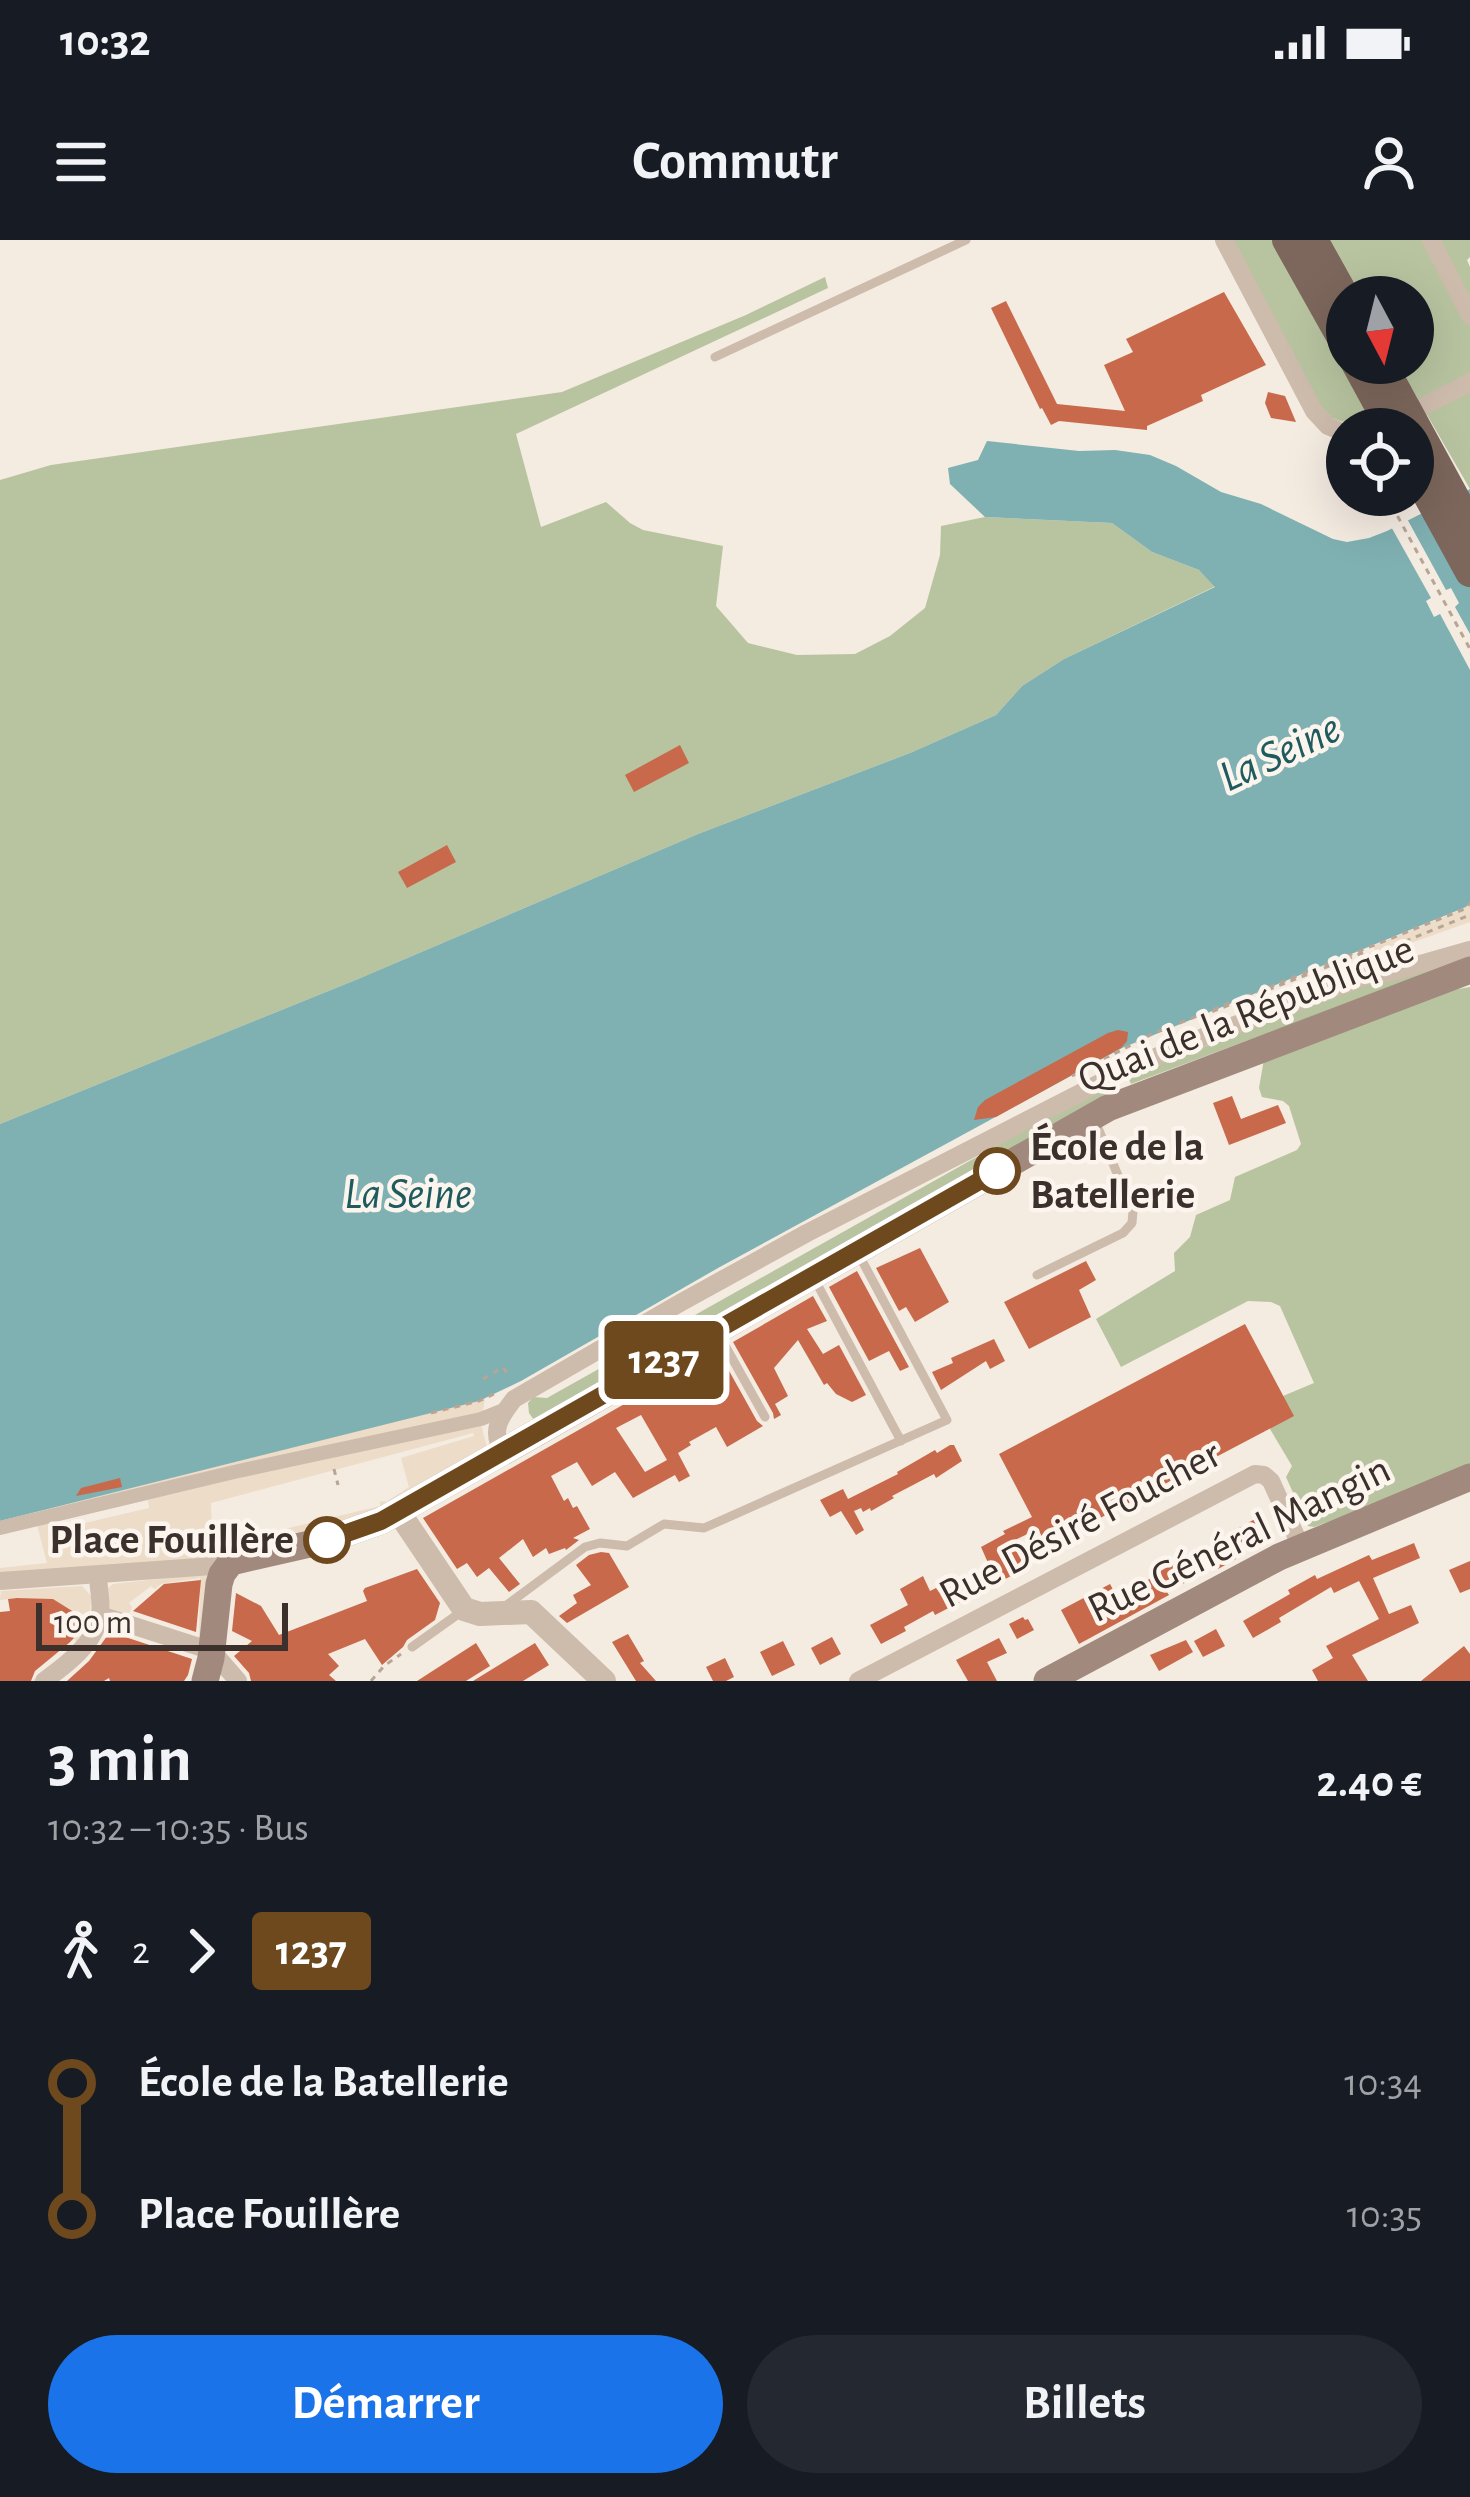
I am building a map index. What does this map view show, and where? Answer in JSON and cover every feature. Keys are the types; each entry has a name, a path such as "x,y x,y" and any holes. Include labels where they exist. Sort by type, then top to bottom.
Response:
{"main road":[{"path":"1287,240 1326,310"},
{"path":"1313,240 1333,276"},
{"path":"1381,384 1470,526"},
{"path":"1434,506 1470,572"},
{"name":"Quai de la République","path":"227,1565 366,1528 1108,1108 1468,967"},
{"name":"Rue Général Mangin","path":"1047,1681 1301,1547 1470,1478"},
{"path":"205,1681 219,1584 227,1565"}],"street":[{"path":"1224,240 1314,411 1326,424"},
{"path":"1431,240 1470,316"},
{"path":"1420,408 1470,382"},
{"path":"503,1451 496,1440 497,1422 521,1395 791,1242 1126,1069 1370,975 1468,967"},
{"path":"0,1528 234,1472 332,1460 397,1435 481,1419 506,1409"},
{"name":"Rue Désiré Foucher","path":"858,1681 1255,1474 1271,1481 1301,1547"},
{"path":"398,1511 464,1609 480,1614 531,1612 604,1681"},
{"path":"0,1581 227,1565"},
{"path":"44,1681 65,1666 94,1632 100,1616 98,1575"},
{"path":"100,1616 212,1652 238,1681"}],"lane":[{"path":"715,357 966,240"},
{"path":"1037,1275 1123,1233 1132,1223 1133,1211 1093,1116"},
{"path":"498,1613 585,1547 600,1543 627,1546 664,1524 704,1528 946,1420 857,1250"},
{"path":"813,1276 902,1441"},
{"path":"717,1330 765,1417"},
{"path":"412,1646 464,1609"}],"path":[{"path":"1398,516 1470,649"},
{"path":"1126,1069 1118,1052 1145,1039 1365,952 1378,960 1391,947 1470,915"},
{"path":"483,1379 503,1367 521,1395"},
{"path":"332,1460 338,1485"},
{"path":"371,1681 412,1646"}],"green space":[{"path":"1225,240 1275,240 1326,335 1326,384 1352,384 1365,408 1326,408 1325,413"},
{"path":"1327,240 1470,240 1470,489 1434,427 1434,408 1423,408 1409,384 1434,384 1434,276 1348,276"},
{"path":"825,277 828,288 516,434 541,527 606,502 643,530 723,546 716,606 748,643 797,655 855,654 890,636 925,608 940,555 941,526 985,517 1112,523 1152,552 1199,570 1216,586 1064,659 1022,686 996,715 0,1124 0,480 51,465 562,392"},
{"path":"1462,960 1131,1084 1128,1077 1372,979"},
{"path":"1470,987 1470,1464 1308,1526 1286,1477 1292,1466 1270,1429 1283,1396 1314,1383 1280,1306 1248,1301 1121,1367 1096,1319 1175,1271 1174,1253 1190,1237 1196,1215 1230,1200 1235,1177 1301,1144 1289,1106 1262,1097 1264,1059"},
{"path":"1098,1089 1106,1094 539,1419 529,1413 533,1397 547,1398"}],"shaded area":[{"path":"1470,902 1470,922 1377,955 1373,946"},
{"path":"485,1398 481,1424 487,1448 359,1522 212,1557 0,1573 0,1568 47,1563 37,1525 0,1521","holes":["473,1433 401,1458 409,1487 380,1501 380,1506 239,1540 212,1539 211,1503","148,1500 149,1508 55,1530 53,1522"]},
{"path":"204,1574 209,1578 204,1637 199,1639 200,1578 155,1589 151,1586 129,1603 132,1607 126,1620 108,1612 107,1589 113,1584"},
{"path":"82,1586 91,1596 89,1631 69,1656 31,1681 64,1658 77,1643 70,1632 85,1621 53,1599 0,1600 1,1591"}],"water":[{"name":"La Seine","path":"987,441 1150,455 1221,492 1347,542 1369,538 1417,516 1434,516 1434,507 1470,489 1470,902 1466,907 1122,1048 479,1401 0,1521 0,1124 996,715 1022,686 1064,659 1215,587 1199,570 1152,552 1112,523 985,517 950,484 948,468 978,460"}],"pier":[{"path":"1406,516 1446,590 1451,588 1470,634 1470,670 1440,614 1434,617 1426,601 1431,598 1389,523"}],"building":[{"path":"1224,292 1266,365 1201,395 1203,401 1147,430 1059,421 1051,425 991,308 1006,301 1057,404 1125,411 1104,365 1133,352 1126,339"},
{"path":"1268,392 1285,396 1296,422 1271,418 1265,403"},
{"path":"680,745 689,763 634,792 625,775"},
{"path":"447,845 456,862 407,888 398,872"},
{"path":"1118,1030 1128,1032 1121,1048 996,1117 974,1120 985,1100"},
{"path":"1232,1096 1241,1119 1278,1105 1286,1123 1229,1145 1213,1103"},
{"path":"920,1248 949,1302 915,1322 906,1307 899,1311 876,1268"},
{"path":"1086,1261 1096,1280 1079,1290 1091,1317 1029,1349 1004,1302"},
{"path":"857,1271 909,1367 900,1371 889,1351 869,1361 829,1287"},
{"path":"813,1296 827,1321 807,1329 823,1354 839,1345 866,1395 852,1402 824,1385 798,1340 774,1368 788,1396 775,1404 781,1415 774,1419 733,1342"},
{"path":"1245,1324 1294,1416 1047,1546 1038,1529 1011,1542 1023,1563 1012,1569 1015,1574 935,1615 933,1611 881,1644 870,1625 908,1605 900,1589 923,1576 930,1591 936,1588 939,1592 976,1576 989,1565 981,1547 1032,1517 999,1454"},
{"path":"994,1339 1005,1361 990,1369 986,1361 941,1390 932,1372"},
{"path":"718,1351 763,1426 727,1447 716,1427 678,1453 690,1476 679,1482 675,1475 633,1498 615,1472 592,1486 577,1462 551,1476 564,1501 568,1498 573,1508 577,1506 590,1529 573,1538 579,1540 566,1550 549,1554 546,1548 533,1557 523,1539 499,1558 520,1584 509,1592 489,1568 477,1577 467,1563 457,1569 423,1518","holes":["641,1415 667,1460 645,1472 616,1428"]},
{"path":"950,1445 962,1461 871,1511 854,1511 864,1530 856,1535 841,1511 830,1517 820,1500 843,1489 848,1499"},
{"path":"120,1478 122,1487 76,1496 81,1488"},
{"path":"1255,1519 1265,1537 1234,1555 1236,1559 1189,1578 1169,1595 1079,1644 1061,1610 1110,1584 1116,1595 1203,1547 1205,1552 1240,1534 1237,1529"},
{"path":"1414,1543 1420,1558 1373,1578 1389,1614 1411,1605 1419,1623 1352,1655 1368,1681 1318,1681 1312,1670 1333,1658 1326,1646 1379,1619 1359,1581 1334,1593 1331,1587 1253,1638 1243,1621 1315,1575 1317,1579 1369,1555 1372,1560"},
{"path":"601,1552 609,1553 629,1587 567,1623 559,1616 577,1603 573,1595 591,1585 576,1565"},
{"path":"1470,1561 1470,1589 1460,1593 1449,1570"},
{"path":"417,1569 440,1603 435,1620 382,1665 365,1639 328,1654 339,1666 329,1675 336,1681 251,1681 234,1656 252,1641 232,1631 236,1593 261,1606 279,1635 367,1601 365,1588"},
{"path":"201,1580 196,1632 133,1611 164,1584"},
{"path":"8,1599 53,1599 85,1619 70,1632 74,1638 35,1671 31,1681 0,1681 0,1612 10,1611"},
{"path":"1023,1617 1034,1630 1017,1639 1009,1624"},
{"path":"1216,1629 1225,1646 1203,1657 1194,1641"},
{"path":"110,1632 192,1659 188,1675 184,1681 67,1681"},
{"path":"628,1634 644,1661 640,1663 656,1681 636,1681 612,1642"},
{"path":"832,1637 841,1654 820,1665 811,1648"},
{"path":"999,1638 1007,1653 987,1662 997,1681 968,1681 956,1660"},
{"path":"1186,1640 1193,1652 1159,1671 1150,1655"},
{"path":"783,1641 795,1665 772,1676 760,1652"},
{"path":"476,1643 490,1666 466,1681 417,1681"},
{"path":"535,1643 549,1665 523,1681 473,1681"},
{"path":"1464,1646 1470,1654 1470,1681 1421,1681"},
{"path":"725,1658 734,1677 713,1681 706,1667"}],"bus line":[{"name":"1237","path":"327,1540 381,1521 997,1171"}],"place":[{"name":"École de la Batellerie","path":"997,1171"},
{"name":"Place Fouillère","path":"327,1540"}]}
